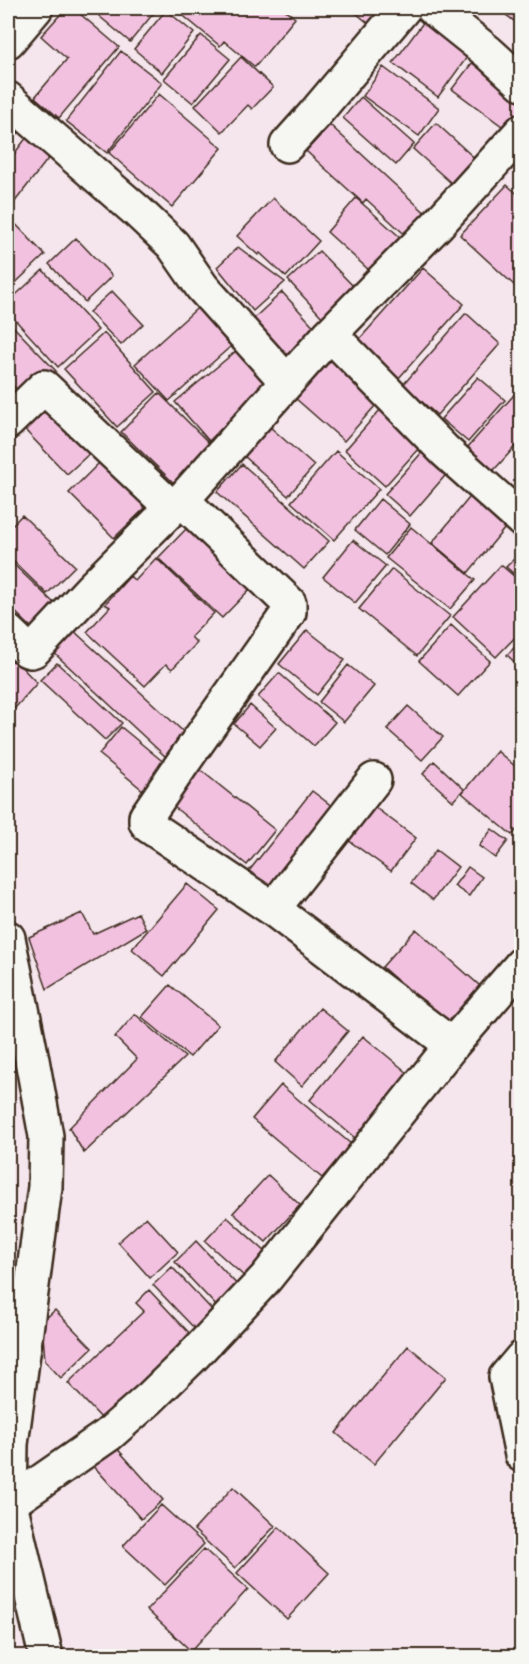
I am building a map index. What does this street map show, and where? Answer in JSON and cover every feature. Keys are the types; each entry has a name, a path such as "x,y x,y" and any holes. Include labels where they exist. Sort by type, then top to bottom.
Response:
{"street":[{"path":"287,145 404,8"},
{"path":"434,8 522,82"},
{"path":"8,42 31,9"},
{"path":"8,99 173,245 202,287 287,382"},
{"path":"8,632 27,650 34,650 90,590 177,504 330,334 437,225 522,131"},
{"path":"330,334 445,451 522,520"},
{"path":"8,422 44,387 288,603 289,612 146,816 146,822 148,826 273,909 453,1045"},
{"path":"273,909 374,780"},
{"path":"8,938 46,1136 45,1187 11,1444 10,1503 46,1656"},
{"path":"10,1503 108,1435 190,1359 266,1278 453,1045 522,964"},
{"path":"522,1358 506,1377 522,1455"}],"building":[{"path":"66,8 73,8 119,47 59,118 35,97 67,59 41,36"},
{"path":"106,8 157,9 130,42 99,16"},
{"path":"174,8 283,8 295,18 255,67 224,41 220,46"},
{"path":"350,8 388,8 374,28"},
{"path":"497,8 522,8 522,27"},
{"path":"166,10 194,33 162,73 134,49"},
{"path":"428,16 473,49 438,97 393,63"},
{"path":"201,35 230,59 193,103 164,79"},
{"path":"121,51 162,83 107,153 66,121"},
{"path":"241,57 273,87 252,109 248,105 222,132 195,106"},
{"path":"472,63 522,99 522,108 506,129 452,89"},
{"path":"383,67 439,108 419,136 363,96"},
{"path":"159,94 222,148 172,207 109,153"},
{"path":"361,97 414,144 396,165 343,118"},
{"path":"8,108 26,123 8,146"},
{"path":"436,123 482,165 459,190 413,149"},
{"path":"330,125 432,219 412,241 366,199 363,203 306,151"},
{"path":"30,133 54,151 10,208 8,206 8,162"},
{"path":"507,185 522,198 522,277 514,285 460,235"},
{"path":"273,198 319,241 286,277 237,236"},
{"path":"356,198 400,237 370,271 327,232"},
{"path":"8,216 45,255 8,290"},
{"path":"76,238 112,276 85,302 49,264"},
{"path":"238,247 285,282 253,311 217,267"},
{"path":"319,251 355,288 323,318 288,280"},
{"path":"423,268 464,304 398,379 356,343"},
{"path":"43,270 98,330 58,367 8,312 8,302"},
{"path":"112,291 143,324 121,345 89,312"},
{"path":"282,292 319,332 290,360 252,320"},
{"path":"204,302 238,340 169,401 135,364"},
{"path":"466,313 500,344 437,415 403,385"},
{"path":"8,321 56,371 26,400 8,380"},
{"path":"104,333 156,392 117,427 64,369"},
{"path":"242,346 274,376 209,441 175,402"},
{"path":"335,354 383,397 344,441 295,398"},
{"path":"478,377 505,400 468,442 441,419"},
{"path":"520,388 522,389 522,439 493,471 467,448"},
{"path":"159,393 216,450 178,487 121,432"},
{"path":"387,402 428,438 385,486 345,450"},
{"path":"47,408 90,453 67,474 24,429"},
{"path":"269,426 314,466 288,496 243,455"},
{"path":"432,441 457,462 410,516 385,494"},
{"path":"336,451 379,489 334,540 291,502"},
{"path":"100,462 146,507 114,538 69,493"},
{"path":"242,464 329,541 304,569 217,492"},
{"path":"478,487 514,517 468,573 432,543"},
{"path":"380,499 410,524 385,555 355,530"},
{"path":"22,515 75,566 47,594 8,556 8,529"},
{"path":"411,527 475,580 450,609 386,558"},
{"path":"187,528 251,588 222,618 158,558"},
{"path":"353,540 386,566 355,603 323,577"},
{"path":"522,551 522,581 506,567"},
{"path":"156,558 214,613 191,637 197,643 172,669 166,664 145,686 87,632 110,607 105,604 130,576 135,581"},
{"path":"8,559 55,604 32,628 8,605"},
{"path":"501,565 522,583 522,630 496,657 453,617"},
{"path":"392,569 450,616 417,656 359,609"},
{"path":"451,625 490,661 458,696 419,661"},
{"path":"73,630 188,736 167,758 52,651"},
{"path":"307,630 345,660 317,695 279,664"},
{"path":"522,640 522,669 507,655"},
{"path":"8,653 37,683 8,716"},
{"path":"57,663 122,723 105,740 40,680"},
{"path":"348,665 374,686 344,722 319,702"},
{"path":"279,673 335,722 314,746 258,697"},
{"path":"250,705 276,728 260,746 234,724"},
{"path":"408,706 443,737 422,760 387,729"},
{"path":"121,727 172,769 150,796 99,754"},
{"path":"497,751 522,772 522,824 512,835 462,793"},
{"path":"434,761 464,789 453,801 423,774"},
{"path":"198,768 275,830 247,865 169,803"},
{"path":"312,791 337,810 270,896 245,876"},
{"path":"373,806 416,838 391,871 348,840"},
{"path":"492,829 508,841 495,858 479,846"},
{"path":"436,850 458,867 433,900 411,883"},
{"path":"468,867 482,877 469,896 454,886"},
{"path":"187,884 219,910 164,976 132,949"},
{"path":"82,913 93,934 138,913 146,929 47,989 29,937"},
{"path":"416,929 488,993 447,1025 382,967"},
{"path":"170,985 218,1025 190,1057 142,1017"},
{"path":"320,1008 348,1031 302,1086 275,1062"},
{"path":"135,1014 185,1057 84,1153 69,1128 137,1059 115,1037"},
{"path":"363,1036 409,1074 355,1138 310,1100"},
{"path":"281,1085 351,1144 322,1178 252,1119"},
{"path":"268,1175 300,1205 266,1242 233,1213"},
{"path":"146,1217 178,1252 150,1278 118,1242"},
{"path":"227,1217 267,1253 245,1277 205,1241"},
{"path":"196,1241 242,1290 220,1310 175,1262"},
{"path":"172,1267 214,1312 196,1330 153,1285"},
{"path":"149,1290 193,1337 104,1421 68,1383 144,1311 136,1303"},
{"path":"55,1310 92,1348 61,1378 45,1361 42,1322"},
{"path":"408,1346 446,1377 374,1464 336,1433"},
{"path":"113,1444 163,1500 141,1519 91,1463"},
{"path":"233,1487 275,1526 235,1568 194,1530"},
{"path":"161,1505 204,1544 165,1585 123,1546"},
{"path":"279,1527 329,1573 287,1619 237,1573"},
{"path":"204,1549 248,1589 191,1651 147,1610"}]}
